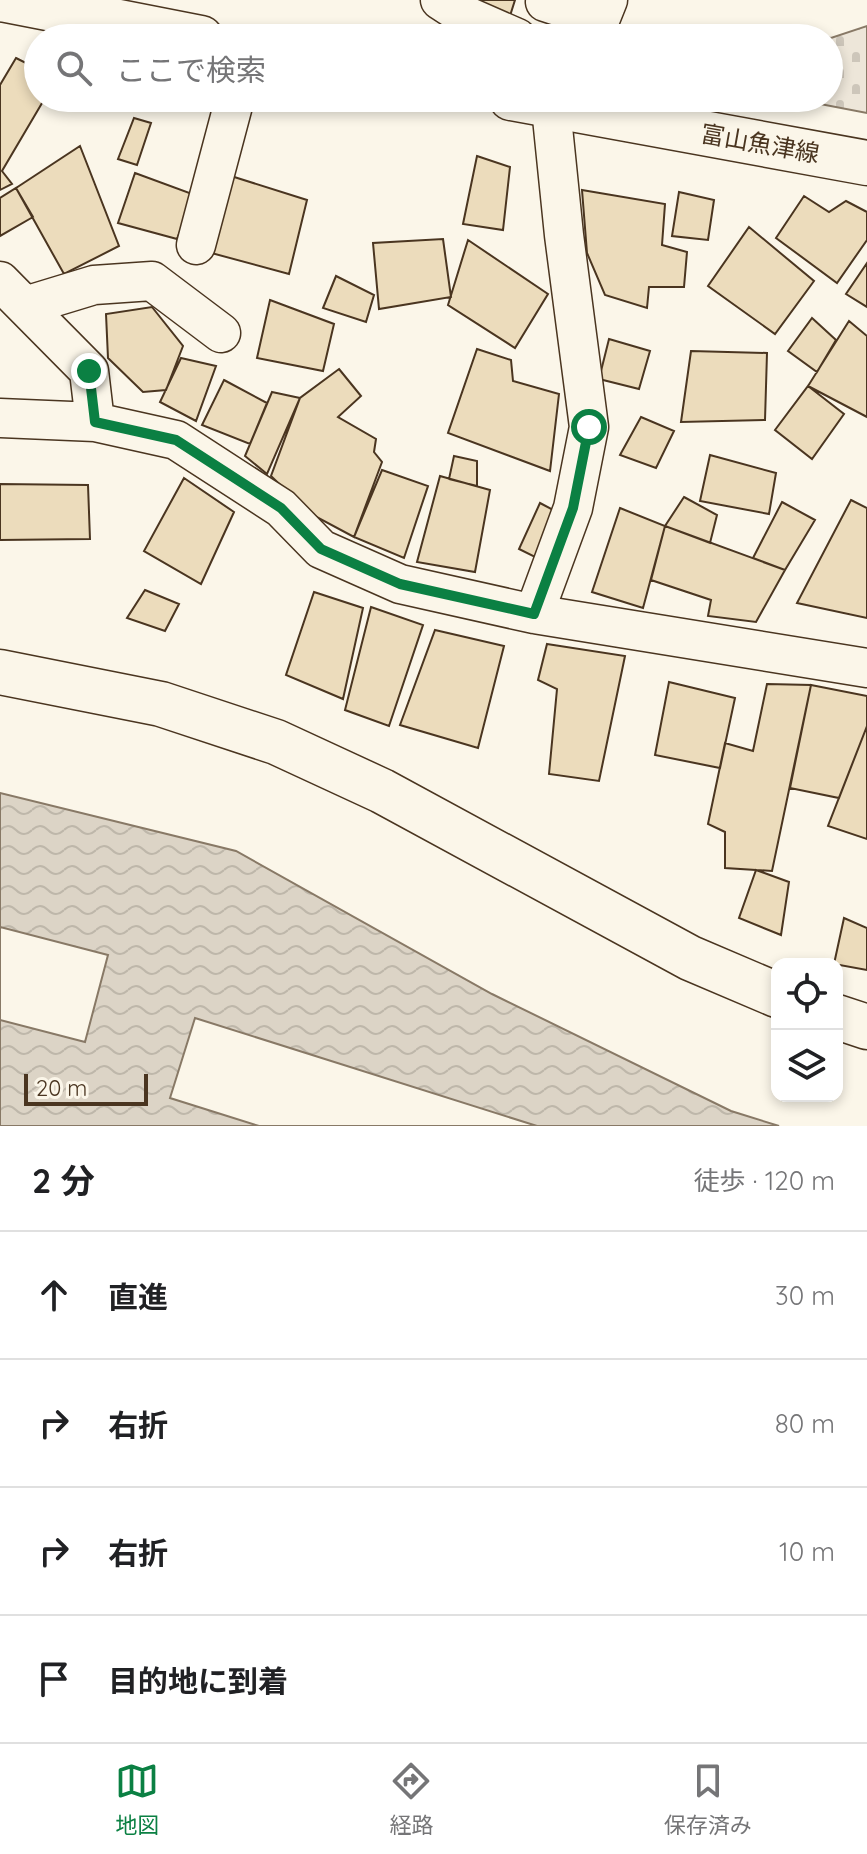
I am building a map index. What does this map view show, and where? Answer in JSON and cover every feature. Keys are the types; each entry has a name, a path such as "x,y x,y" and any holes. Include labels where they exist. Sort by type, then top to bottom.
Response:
{"street":[{"path":"6,0 129,24"},
{"path":"440,0 485,24"},
{"path":"545,13 600,20 608,0"},
{"path":"196,245 231,112"},
{"path":"534,614 573,508 589,427 564,235 539,112"},
{"name":"富山魚津線","path":"596,112 867,163"},
{"path":"12,293 152,281 221,333"},
{"path":"12,293 89,371 95,422"},
{"path":"0,418 95,422 176,440 281,508 321,549 400,584 534,614 867,668"},
{"path":"0,672 161,704 276,742 382,791 690,958 771,992"},
{"path":"843,1019 867,1027"}],"green space":[{"path":"867,26 867,113 843,108 843,34"}],"water":[{"path":"0,793 236,851 492,994 731,1111 779,1126 0,1126"}],"pier":[{"path":"0,927 108,955 85,1042 0,1020"},
{"path":"195,1018 537,1126 259,1126 170,1098"}],"building":[{"path":"474,0 515,0 509,19"},
{"path":"16,58 24,62 24,112 37,112 2,171 12,184 0,190 0,85"},
{"path":"134,118 151,123 137,165 118,159"},
{"path":"80,146 119,246 64,274 16,188"},
{"path":"477,156 510,167 503,230 463,224"},
{"path":"135,173 195,195 177,239 118,223"},
{"path":"231,176 307,200 289,274 204,251"},
{"path":"16,188 33,217 0,236 0,198"},
{"path":"582,190 665,204 662,245 687,252 684,287 649,287 647,308 605,295 587,253"},
{"path":"679,192 714,200 708,240 672,236"},
{"path":"804,196 829,212 846,201 867,212 867,240 837,283 776,238"},
{"path":"749,227 814,281 775,334 708,286"},
{"path":"443,239 451,297 379,309 373,243"},
{"path":"468,240 548,294 515,348 448,305"},
{"path":"867,263 867,307 846,294"},
{"path":"336,276 374,295 366,322 323,308"},
{"path":"270,300 334,324 323,371 257,358"},
{"path":"152,307 183,346 166,390 143,392 108,358 106,314"},
{"path":"812,318 836,340 817,372 788,351"},
{"path":"849,321 867,336 867,417 808,386"},
{"path":"609,339 650,351 639,389 599,379"},
{"path":"477,349 511,360 513,381 559,394 550,471 448,433"},
{"path":"691,351 767,353 765,420 681,422"},
{"path":"181,358 216,366 196,421 160,402"},
{"path":"339,369 361,396 338,417 376,439 374,452 382,462 354,537 309,513 271,476 300,398"},
{"path":"224,380 267,403 250,444 202,425"},
{"path":"808,386 844,414 812,459 775,430"},
{"path":"272,392 300,398 267,474 245,456"},
{"path":"641,417 674,431 656,468 620,455"},
{"path":"710,455 776,473 769,514 700,501"},
{"path":"454,456 477,461 477,486 449,479"},
{"path":"382,470 428,486 404,558 354,537"},
{"path":"440,476 490,490 475,572 417,562"},
{"path":"184,478 234,512 201,584 144,551"},
{"path":"0,484 88,485 90,539 0,540"},
{"path":"684,497 717,515 710,543 665,526"},
{"path":"851,500 867,508 867,618 797,603"},
{"path":"782,502 815,520 785,570 753,558"},
{"path":"540,503 557,512 537,558 519,549"},
{"path":"620,508 665,526 643,608 592,592"},
{"path":"665,526 785,570 756,622 708,616 711,600 651,580"},
{"path":"145,590 179,604 165,631 127,618"},
{"path":"314,592 363,608 343,699 286,675"},
{"path":"371,607 423,625 389,726 345,710"},
{"path":"435,630 504,646 478,748 400,725"},
{"path":"547,644 625,656 599,781 549,774 557,689 538,680"},
{"path":"669,682 735,698 720,768 655,755"},
{"path":"767,684 811,685 772,871 725,868 725,832 708,824 725,743 753,751"},
{"path":"811,685 867,696 867,726 839,798 790,788"},
{"path":"867,726 867,839 828,826"},
{"path":"756,870 789,882 781,935 739,918"},
{"path":"844,918 867,928 867,970 843,966 843,958 835,958"}],"route":[{"path":"89,371 95,422 176,440 281,508 321,549 400,584 534,614 573,508 589,427"}]}
